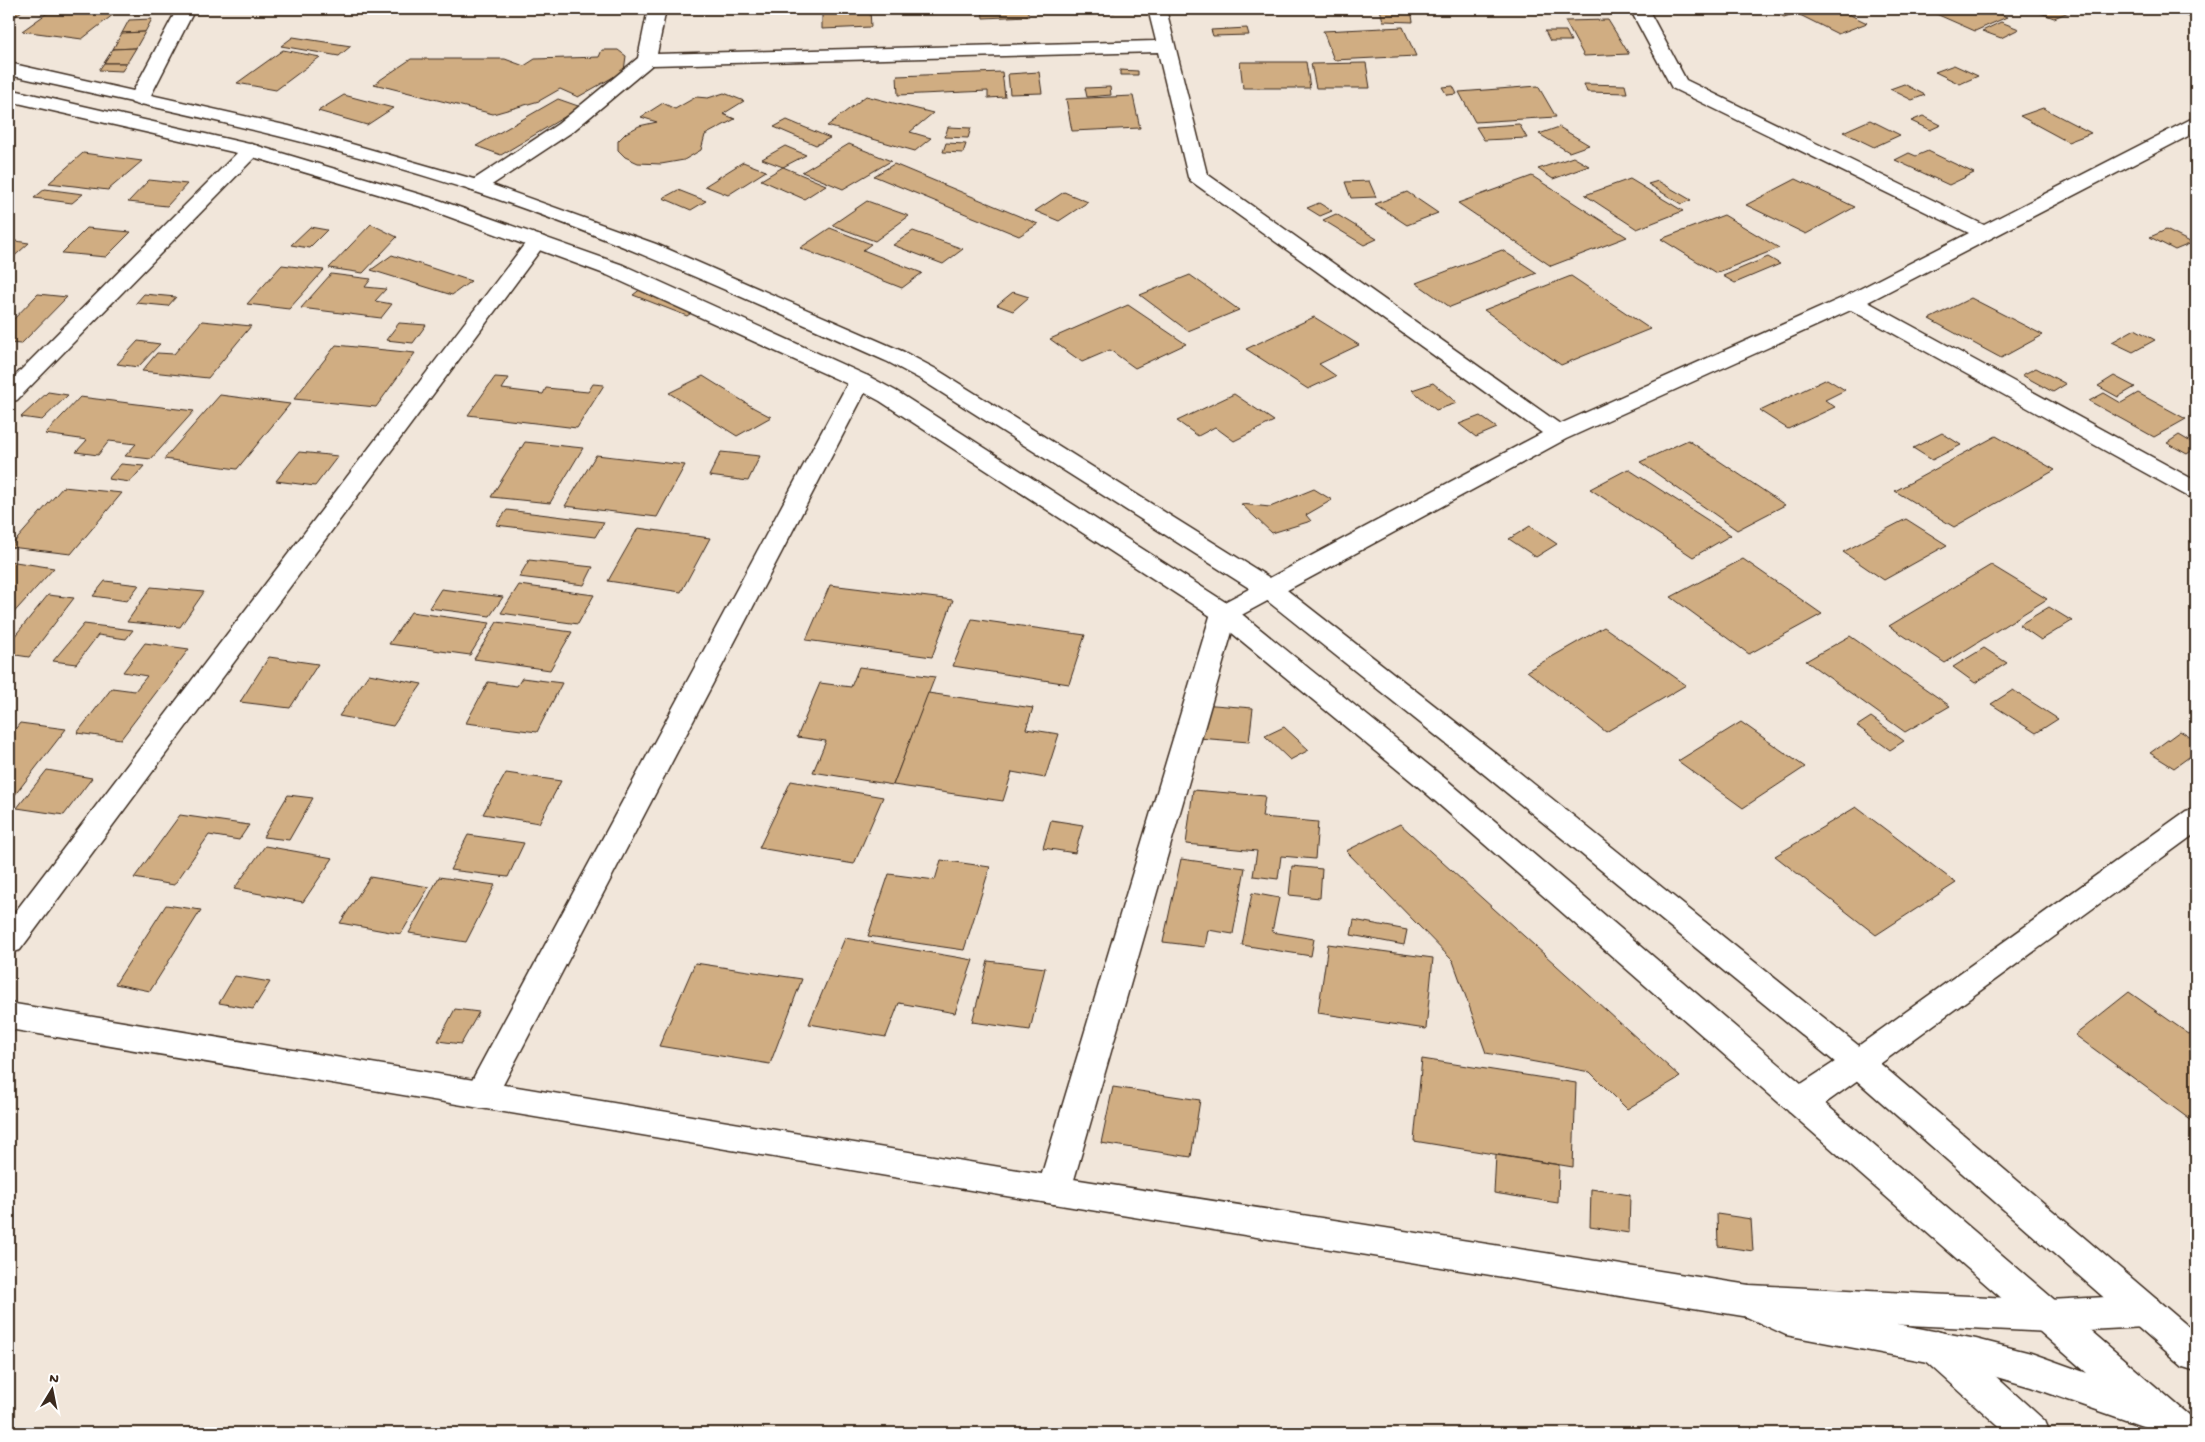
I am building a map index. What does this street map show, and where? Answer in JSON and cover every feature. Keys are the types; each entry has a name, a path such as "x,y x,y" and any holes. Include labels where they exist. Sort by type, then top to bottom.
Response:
{"street":[{"path":"139,99 186,9"},
{"path":"647,60 657,9"},
{"path":"1157,9 1198,177 1558,434"},
{"path":"1639,9 1679,84 1984,233"},
{"path":"2187,9 2196,12"},
{"path":"477,186 565,128 647,60 1166,46"},
{"path":"9,69 282,130 477,186 649,248 896,358 936,379 1268,589 1484,759 1858,1063 2196,1355"},
{"path":"9,95 251,150 432,204 615,270 860,381 888,396 1224,613 1437,787 2174,1425"},
{"path":"1054,1190 1224,613 1558,434 1852,302 2196,124"},
{"path":"9,396 251,150"},
{"path":"9,942 537,241"},
{"path":"1852,302 2196,491"},
{"path":"481,1095 860,381"},
{"path":"1801,1102 1858,1063 2196,818"},
{"path":"9,1016 1054,1190 1748,1301 2048,1316 2145,1312"},
{"path":"1748,1301 1786,1319 1937,1347 2031,1370 2174,1425"},
{"path":"1937,1347 2032,1433"}],"building":[{"path":"9,9 24,9 9,22"},
{"path":"53,9 72,9 114,14 82,39 22,31"},
{"path":"136,9 155,9 153,13 133,14"},
{"path":"822,9 870,9 871,27 822,29"},
{"path":"930,9 956,9 956,11 931,11"},
{"path":"982,9 1027,9 1029,16 983,18"},
{"path":"1091,9 1115,9 1115,12 1091,13"},
{"path":"1380,9 1411,9 1413,22 1383,21"},
{"path":"1768,9 1808,9 1784,17"},
{"path":"1819,9 1838,9 1867,23 1838,34 1800,15"},
{"path":"1945,9 1988,9 2007,17 1975,31 1934,13"},
{"path":"2040,9 2076,9 2054,18 2035,11"},
{"path":"152,19 145,32 122,33 129,20"},
{"path":"1608,20 1629,54 1584,56 1565,21"},
{"path":"2001,22 2019,29 2001,38 1982,31"},
{"path":"1403,27 1416,56 1334,60 1323,31"},
{"path":"1247,28 1249,35 1213,36 1211,30"},
{"path":"1545,31 1566,31 1571,41 1550,41"},
{"path":"145,32 136,48 113,49 122,33"},
{"path":"293,37 351,46 339,56 281,46"},
{"path":"136,48 127,63 104,63 113,49"},
{"path":"283,50 320,57 276,90 237,83"},
{"path":"602,50 618,50 626,56 624,71 578,97 560,89 539,101 493,114 374,84 411,59 505,59 524,66 535,59 599,57"},
{"path":"1240,62 1306,62 1310,88 1243,88"},
{"path":"104,63 127,63 122,71 99,70"},
{"path":"1366,63 1370,88 1316,88 1311,64"},
{"path":"1954,65 1978,76 1960,84 1935,72"},
{"path":"1120,70 1138,71 1138,75 1120,75"},
{"path":"1002,72 1005,97 988,98 988,91 898,95 897,76"},
{"path":"1039,72 1042,93 1010,94 1008,74"},
{"path":"1584,84 1625,85 1627,93 1587,92"},
{"path":"1904,84 1925,95 1912,100 1890,89"},
{"path":"1453,86 1457,94 1447,95 1442,87"},
{"path":"1538,86 1556,117 1475,122 1459,92"},
{"path":"1110,87 1111,95 1087,97 1085,88"},
{"path":"724,93 744,101 723,114 735,119 705,135 701,150 684,160 661,164 638,163 625,157 618,150 618,141 626,133 639,126 657,122 641,117 663,103 675,109 696,97 708,98"},
{"path":"344,95 393,108 367,125 318,111"},
{"path":"866,96 933,113 910,132 931,138 915,151 827,126"},
{"path":"1133,96 1140,128 1072,131 1066,99"},
{"path":"558,99 581,107 501,155 476,146"},
{"path":"2043,108 2091,133 2068,142 2020,116"},
{"path":"1923,116 1941,125 1930,130 1911,121"},
{"path":"787,120 830,138 816,145 774,127"},
{"path":"1870,120 1900,135 1874,147 1843,132"},
{"path":"1519,124 1527,138 1484,140 1476,127"},
{"path":"948,127 971,128 968,138 945,137"},
{"path":"1559,127 1589,145 1569,152 1539,134"},
{"path":"946,143 966,144 963,153 943,152"},
{"path":"849,144 891,161 843,189 802,172"},
{"path":"785,146 806,155 783,167 762,159"},
{"path":"1928,151 1974,173 1949,185 1895,160 1909,153 1916,156"},
{"path":"83,153 142,161 108,190 49,183"},
{"path":"1573,157 1589,166 1553,179 1538,169"},
{"path":"743,162 766,171 728,195 705,186"},
{"path":"894,164 1038,224 1019,236 874,176"},
{"path":"783,167 826,185 804,199 761,180"},
{"path":"1532,176 1627,237 1551,266 1458,203"},
{"path":"1630,179 1683,211 1637,229 1585,195"},
{"path":"1796,179 1855,207 1806,234 1746,205"},
{"path":"149,180 187,184 167,206 128,202"},
{"path":"1369,181 1376,197 1351,198 1345,182"},
{"path":"1658,181 1691,200 1681,204 1648,184"},
{"path":"45,189 83,194 72,203 34,198"},
{"path":"678,190 706,201 691,210 663,198"},
{"path":"1064,192 1088,202 1059,221 1035,211"},
{"path":"1407,192 1438,213 1407,225 1375,204"},
{"path":"867,201 909,216 875,241 832,225"},
{"path":"1319,203 1332,211 1320,216 1307,208"},
{"path":"1336,214 1377,239 1364,245 1323,220"},
{"path":"1724,215 1779,248 1716,273 1661,239"},
{"path":"371,224 397,237 363,273 329,268"},
{"path":"310,227 327,230 309,248 291,245"},
{"path":"87,228 131,232 106,257 62,253"},
{"path":"830,228 871,244 863,250 922,273 902,288 800,248"},
{"path":"2166,230 2192,243 2175,250 2150,237"},
{"path":"913,231 963,249 943,264 893,245"},
{"path":"9,240 29,243 9,261"},
{"path":"1502,250 1537,273 1450,307 1416,283"},
{"path":"392,255 471,281 452,295 371,270"},
{"path":"1768,257 1780,264 1735,283 1723,276"},
{"path":"282,265 324,270 289,309 247,304"},
{"path":"331,274 371,279 365,287 386,289 375,301 392,304 381,318 301,308"},
{"path":"1190,275 1239,310 1188,331 1140,295"},
{"path":"1571,276 1650,329 1561,365 1484,310"},
{"path":"642,288 697,309 687,316 633,295"},
{"path":"1013,292 1029,297 1013,311 997,305"},
{"path":"38,294 67,297 21,344 9,343 9,324"},
{"path":"144,294 176,297 168,306 136,303"},
{"path":"1971,298 2043,335 2001,358 1929,319"},
{"path":"1128,305 1186,344 1135,368 1110,350 1082,362 1050,339"},
{"path":"1314,317 1359,345 1319,364 1336,376 1308,389 1246,349"},
{"path":"202,321 251,326 208,378 142,371 157,353 174,354"},
{"path":"399,323 426,325 413,343 386,340"},
{"path":"2135,329 2155,340 2133,352 2112,342"},
{"path":"138,341 160,344 138,367 117,364"},
{"path":"336,345 415,353 376,407 294,399"},
{"path":"2036,368 2066,384 2053,392 2022,375"},
{"path":"703,376 771,417 737,436 669,393"},
{"path":"2114,376 2135,387 2118,397 2098,386"},
{"path":"495,377 509,378 502,389 543,394 546,388 588,392 593,384 604,385 577,428 468,415"},
{"path":"1827,379 1845,390 1825,400 1835,407 1788,429 1760,411"},
{"path":"1433,383 1457,403 1436,410 1412,390"},
{"path":"48,392 68,395 42,420 21,417"},
{"path":"2104,393 2121,403 2138,393 2186,419 2154,437 2089,401"},
{"path":"1234,394 1274,421 1234,441 1215,427 1198,436 1177,421"},
{"path":"220,395 290,404 237,469 164,459"},
{"path":"80,397 194,411 151,459 125,456 136,444 109,441 98,455 76,452 87,440 45,434"},
{"path":"1480,416 1497,428 1476,437 1459,424"},
{"path":"1942,433 1961,445 1932,460 1913,448"},
{"path":"2179,435 2196,445 2196,448 2187,454 2167,443"},
{"path":"1996,436 2055,470 1954,527 1895,491"},
{"path":"1688,440 1785,505 1737,530 1640,462"},
{"path":"525,442 583,448 550,503 491,497"},
{"path":"299,452 338,456 315,486 276,481"},
{"path":"721,452 760,456 748,481 709,476"},
{"path":"596,455 685,465 657,517 565,506"},
{"path":"121,464 144,466 130,482 108,479"},
{"path":"1628,469 1731,535 1693,557 1590,489"},
{"path":"63,487 122,493 71,554 10,547"},
{"path":"1314,489 1332,500 1306,515 1311,521 1272,533 1241,504 1270,507"},
{"path":"507,510 604,522 595,537 496,525"},
{"path":"1906,519 1947,545 1884,580 1843,552"},
{"path":"1530,526 1557,544 1536,557 1509,539"},
{"path":"638,528 710,538 681,592 608,581"},
{"path":"1743,559 1822,614 1749,654 1671,597"},
{"path":"529,560 593,567 584,585 519,577"},
{"path":"9,561 54,568 9,618"},
{"path":"1991,565 2047,599 1945,663 1889,626"},
{"path":"105,581 139,585 127,601 93,596"},
{"path":"519,585 594,595 578,624 501,613"},
{"path":"830,585 953,600 932,657 806,640"},
{"path":"151,587 204,592 180,627 127,622"},
{"path":"441,589 503,597 490,616 429,608"},
{"path":"48,595 74,598 29,657 9,654 9,643"},
{"path":"2049,607 2072,621 2041,640 2019,625"},
{"path":"411,612 490,623 470,655 389,644"},
{"path":"972,619 1085,635 1069,684 953,666"},
{"path":"497,622 572,632 550,670 474,659"},
{"path":"84,624 133,630 126,639 98,635 76,664 53,661"},
{"path":"1604,627 1686,685 1606,732 1527,671"},
{"path":"1850,636 1950,706 1905,732 1806,661"},
{"path":"145,643 189,649 121,739 77,733 112,688 135,691 147,676 123,672"},
{"path":"1984,648 2007,663 1975,683 1953,667"},
{"path":"269,657 318,664 290,708 240,702"},
{"path":"859,667 935,677 893,785 813,772 826,741 797,737 820,683 851,687"},
{"path":"369,674 422,684 393,726 339,716"},
{"path":"522,678 562,683 537,732 466,723 488,682 517,686"},
{"path":"2013,690 2058,719 2036,733 1991,704"},
{"path":"928,693 1033,708 1026,729 1059,734 1045,778 1012,772 1003,801 893,785"},
{"path":"1201,704 1253,708 1249,742 1198,738"},
{"path":"1871,717 1904,741 1890,750 1857,726"},
{"path":"1741,722 1805,767 1743,808 1678,761"},
{"path":"20,723 66,729 14,796 9,796 9,737"},
{"path":"1284,727 1309,750 1290,760 1265,736"},
{"path":"2180,731 2196,741 2196,752 2174,768 2150,753"},
{"path":"47,770 92,778 64,815 17,808"},
{"path":"506,773 561,781 539,823 483,814"},
{"path":"791,781 883,797 854,864 759,848"},
{"path":"1193,790 1265,796 1262,817 1318,822 1315,859 1281,856 1278,879 1253,876 1257,851 1186,844"},
{"path":"288,795 313,798 289,840 263,837"},
{"path":"1856,807 1956,883 1876,935 1775,856"},
{"path":"180,815 249,825 239,840 209,835 174,885 134,878"},
{"path":"1051,820 1083,825 1075,853 1043,848"},
{"path":"1400,824 1680,1077 1627,1109 1590,1072 1486,1053 1453,961 1346,851"},
{"path":"468,835 524,843 508,877 450,870"},
{"path":"265,846 333,858 303,902 234,889"},
{"path":"1181,859 1245,868 1233,934 1208,930 1205,947 1163,942"},
{"path":"941,860 990,867 964,950 868,936 889,874 935,880"},
{"path":"1292,866 1322,869 1320,898 1289,895"},
{"path":"370,877 429,887 401,934 340,923"},
{"path":"439,877 495,885 466,942 409,933"},
{"path":"1252,893 1279,898 1272,932 1314,939 1311,956 1242,945"},
{"path":"166,905 201,910 150,991 115,984"},
{"path":"1354,920 1407,930 1404,945 1351,935"},
{"path":"845,938 973,960 955,1013 899,1003 886,1037 809,1024"},
{"path":"1328,944 1433,958 1426,1029 1318,1013"},
{"path":"988,961 1045,968 1030,1030 972,1022"},
{"path":"695,963 802,979 770,1064 659,1046"},
{"path":"235,976 270,982 253,1009 219,1003"},
{"path":"2129,992 2196,1039 2196,1124 2075,1035"},
{"path":"455,1009 479,1012 461,1044 438,1041"},
{"path":"1422,1059 1576,1083 1573,1167 1414,1141"},
{"path":"1113,1087 1200,1100 1191,1157 1101,1143"},
{"path":"1496,1155 1559,1165 1558,1203 1494,1193"},
{"path":"1591,1189 1630,1195 1629,1233 1590,1227"},
{"path":"1717,1214 1751,1219 1753,1251 1718,1246"}]}
